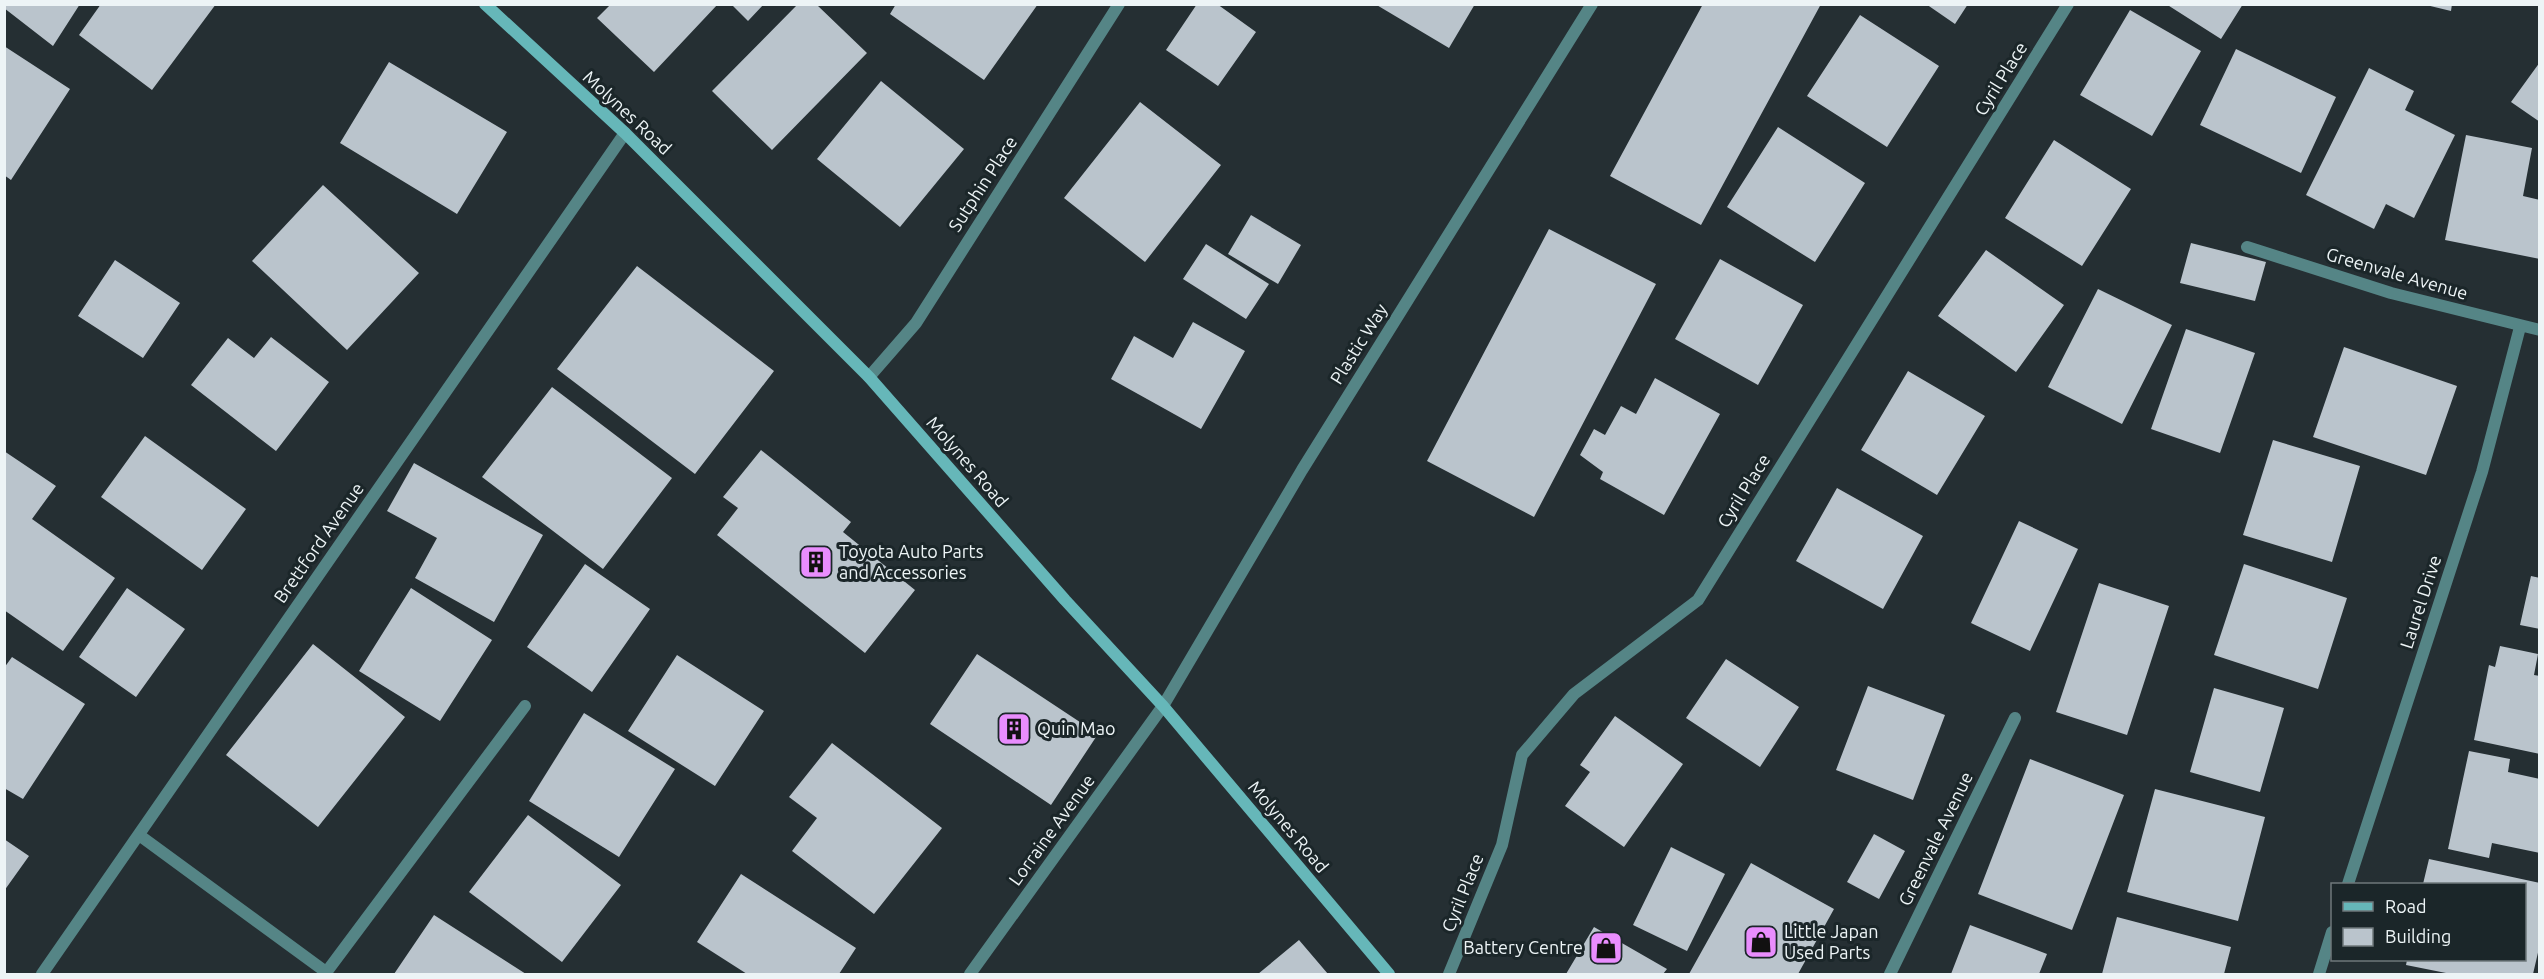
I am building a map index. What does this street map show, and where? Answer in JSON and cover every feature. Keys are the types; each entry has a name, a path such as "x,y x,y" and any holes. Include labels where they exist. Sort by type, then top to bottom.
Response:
{"main road":[{"name":"Molynes Road","path":"485,4 625,133 869,377 1065,600 1163,706 1389,975"}],"street":[{"name":"Sutphin Place","path":"869,377 916,323 1119,4"},
{"name":"Plastic Way","path":"1163,706 1308,460 1592,4"},
{"name":"Cyril Place","path":"1449,975 1502,845 1522,755 1574,694 1698,600 2068,4"},
{"name":"Brettford Avenue","path":"42,975 625,133"},
{"name":"Greenvale Avenue","path":"2247,247 2391,293 2520,327 2540,330"},
{"name":"Laurel Drive","path":"2349,883 2482,472 2520,327"},
{"path":"139,835 325,973 525,706"},
{"name":"Lorraine Avenue","path":"970,975 1163,706"},
{"name":"Greenvale Avenue","path":"1890,975 2015,718"},
{"path":"2319,975 2331,935"}],"building":[{"path":"4,4 80,4 53,46 4,8"},
{"path":"101,4 216,4 152,90 79,35"},
{"path":"611,4 718,4 654,72 597,18"},
{"path":"731,4 764,4 748,21"},
{"path":"896,4 1038,4 984,80 890,14"},
{"path":"1197,4 1217,4 1256,32 1218,86 1166,50"},
{"path":"1375,4 1475,4 1449,48"},
{"path":"1703,4 1821,4 1701,225 1610,176"},
{"path":"1926,4 1968,4 1955,24"},
{"path":"2166,4 2243,4 2221,39"},
{"path":"2422,4 2452,4 2451,11"},
{"path":"797,5 817,5 867,53 772,150 712,91"},
{"path":"2130,10 2201,51 2152,136 2080,95"},
{"path":"1860,15 1939,66 1887,147 1807,96"},
{"path":"4,46 70,89 11,180 4,175"},
{"path":"2236,49 2336,97 2301,173 2200,125"},
{"path":"389,62 507,132 457,214 340,143"},
{"path":"2540,62 2540,122 2511,102"},
{"path":"2369,68 2414,91 2405,110 2455,135 2414,218 2386,204 2374,229 2306,195"},
{"path":"881,81 964,149 900,227 817,159"},
{"path":"1140,102 1221,165 1145,262 1064,198"},
{"path":"1778,127 1865,183 1815,262 1727,207"},
{"path":"2466,135 2532,148 2523,196 2540,200 2540,259 2445,240"},
{"path":"2054,140 2131,189 2082,266 2005,218"},
{"path":"323,185 419,273 347,350 252,261"},
{"path":"1251,215 1301,245 1278,284 1228,254"},
{"path":"1549,229 1656,284 1534,517 1427,461"},
{"path":"2191,243 2266,262 2255,301 2180,283"},
{"path":"1206,244 1269,284 1246,319 1183,279"},
{"path":"1986,250 2064,305 2016,372 1938,316"},
{"path":"1720,259 1803,305 1758,385 1675,339"},
{"path":"115,260 180,303 143,358 78,316"},
{"path":"637,266 774,371 695,474 557,369"},
{"path":"2098,289 2172,325 2122,424 2048,387"},
{"path":"1193,322 1245,351 1201,429 1111,379 1134,336 1173,358"},
{"path":"2186,329 2255,353 2220,453 2151,429"},
{"path":"271,337 329,382 276,451 191,385 228,338 254,358"},
{"path":"2344,347 2457,386 2426,475 2313,437"},
{"path":"1908,371 1985,416 1937,495 1861,450"},
{"path":"1655,378 1720,414 1664,515 1600,479 1603,472 1580,455 1594,429 1605,435 1621,406 1636,414"},
{"path":"552,387 672,478 603,569 482,477"},
{"path":"145,436 246,509 202,570 101,497"},
{"path":"2273,440 2360,466 2332,562 2243,535"},
{"name":"Toyota Auto Parts and Accessories","path":"761,450 851,522 843,532 915,590 865,653 717,535 738,508 723,497"},
{"path":"4,451 56,486 32,519 115,578 63,651 4,610"},
{"path":"414,463 543,535 494,622 415,578 437,538 387,511"},
{"path":"1837,488 1923,536 1883,609 1796,561"},
{"path":"2019,521 2078,549 2030,651 1971,623"},
{"path":"585,564 650,609 592,692 527,647"},
{"path":"2244,564 2347,598 2318,689 2214,655"},
{"path":"2531,576 2540,578 2540,629 2520,625"},
{"path":"2099,583 2169,606 2127,735 2056,712"},
{"path":"127,588 185,629 136,697 79,657"},
{"path":"411,588 492,640 440,721 359,671"},
{"path":"313,644 405,717 318,827 226,755"},
{"path":"2500,646 2538,654 2534,675 2540,676 2540,754 2474,740 2489,665 2495,667"},
{"name":"Quin Mao","path":"977,654 1098,734 1051,805 930,724"},
{"path":"677,655 764,711 715,786 628,731"},
{"path":"12,657 85,704 23,799 4,788 4,668"},
{"path":"1726,659 1799,707 1760,767 1686,718"},
{"path":"1868,686 1945,715 1913,800 1836,770"},
{"path":"2214,688 2284,708 2260,792 2190,772"},
{"path":"584,713 675,769 619,857 529,801"},
{"path":"1615,716 1683,764 1624,847 1565,806 1590,772 1580,765"},
{"path":"832,743 942,828 874,914 792,851 817,818 789,797"},
{"path":"2469,751 2510,759 2508,772 2540,779 2540,853 2492,843 2489,858 2448,849"},
{"path":"2030,759 2124,795 2072,930 1978,894"},
{"path":"2155,789 2265,817 2238,921 2127,892"},
{"path":"528,815 621,885 562,962 469,892"},
{"path":"1874,834 1905,851 1879,899 1847,882"},
{"path":"4,839 29,856 4,891"},
{"path":"1671,847 1725,874 1687,951 1633,925"},
{"path":"2429,859 2540,883 2540,944 2533,974 2451,974 2406,965 2407,961 2526,961 2526,883 2423,883"},
{"name":"Little Japan Used Parts","path":"1751,863 1834,909 1798,974 1689,974"},
{"path":"741,874 856,948 839,974 747,974 697,942"},
{"path":"434,915 526,974 394,974"},
{"path":"2117,917 2231,947 2224,974 2102,974"},
{"path":"1970,925 2047,954 2039,974 1951,974"},
{"name":"Battery Centre","path":"1594,927 1667,969 1663,974 1566,974"},
{"path":"1299,940 1328,974 1258,974"}],"place":[{"name":"Toyota Auto Parts and Accessories","path":"816,562"},
{"name":"Quin Mao","path":"1014,729"},
{"name":"Little Japan Used Parts","path":"1761,942"},
{"name":"Battery Centre","path":"1606,948"}]}
